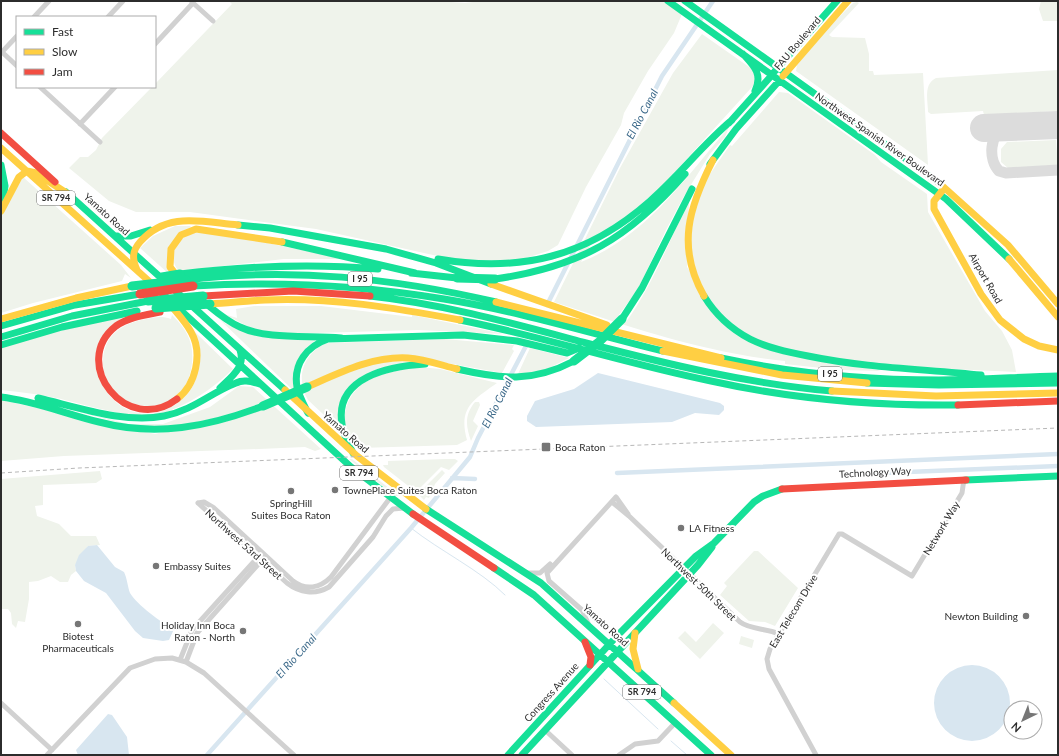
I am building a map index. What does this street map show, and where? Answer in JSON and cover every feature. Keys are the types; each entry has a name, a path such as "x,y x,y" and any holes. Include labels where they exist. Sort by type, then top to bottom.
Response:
{"main road":[{"name":"Northwest Spanish River Boulevard","path":"668,1 690,17 709,24 782,70 942,191 1008,245 1058,304"},
{"name":"Northwest Spanish River Boulevard","path":"685,1 696,9 709,24 743,54 942,191 1024,275 1058,317"},
{"name":"FAU Boulevard","path":"776,78 837,1"},
{"name":"FAU Boulevard","path":"782,70 848,1"},
{"path":"743,54 756,69 759,76 759,83 752,97"},
{"path":"1,326 68,307 140,294 234,267 288,264 356,266 457,278 494,279 527,275 552,268 586,255 620,236 656,207 752,97 776,78"},
{"path":"1,397 43,405 111,426 148,430 180,430 206,426 232,419 355,367 380,360 414,359 498,377 525,378 549,374 574,361 600,341 622,319 642,290 684,203 712,160 776,78"},
{"path":"386,249 395,248 457,263 485,265 531,262 559,255 592,242 619,226 643,208 717,131 732,120"},
{"name":"Yamato Road","path":"1,133 353,453 435,516 528,573 589,624 731,755"},
{"name":"SR 794","path":"1,148 137,270 336,454 390,498 430,527 523,587 609,662 711,755"},
{"path":"712,160 697,190 691,208 687,228 688,250 693,273 701,292 717,314 732,328 744,336 764,345 828,360 906,370 966,373 1012,378"},
{"path":"1,165 4,186 1,206"},
{"path":"1,211 19,177 26,171 36,173 71,196"},
{"name":"Airport Road","path":"942,191 934,202 935,211 993,313 1008,329 1024,340 1041,347 1058,350"},
{"path":"115,236 131,236 153,229 168,222 181,220 225,223 307,234 386,249 436,263 536,301 553,316 711,362 817,380 915,386 1058,383"},
{"path":"137,270 133,261 133,252 138,244 153,229"},
{"path":"341,338 323,335 267,336 246,331 232,324 214,311 174,273 169,260 173,244 181,235 193,229 233,233 268,239 415,273"},
{"name":"I 95","path":"1,319 68,300 132,286 186,280 264,275 354,278 445,291 529,314 553,316 652,341 756,364 847,376 937,380 1058,376"},
{"path":"158,290 191,332 196,349 196,369 188,387 175,402 157,409 137,409 120,402 107,389 100,371 100,353 108,334 121,322 158,310"},
{"path":"1,337 57,320 148,301 274,292 365,296 440,307 520,334"},
{"path":"1,345 77,323 190,306 263,300 356,304 440,316 718,382 816,398 930,405 1058,401"},
{"path":"308,413 297,385 297,374 300,361 309,350 318,343 328,339 520,334"},
{"path":"542,339 706,372 804,389 872,395 918,397 1058,393"},
{"path":"209,398 241,366 243,358 240,350"},
{"path":"353,453 342,428 341,417 343,402 351,389 364,379 389,369 405,366 437,364"},
{"path":"1,393 31,396 114,414 145,418 178,413 237,382 249,381 260,384"},
{"name":"Technology Way","path":"618,651 687,572 697,556 714,543 754,500 778,489 964,479 1058,476"},
{"path":"390,498 403,500 421,506"},
{"name":"Technology Way","path":"610,643 687,572"},
{"path":"635,633 632,652 638,669"},
{"path":"584,640 591,658 590,665"},
{"name":"Congress Avenue","path":"508,755 610,643"},
{"path":"522,755 618,651"}],"street":[{"path":"35,16 49,1"},
{"path":"109,16 123,1"},
{"path":"156,43 192,2 213,20"},
{"path":"16,37 1,52 16,65"},
{"path":"41,88 100,142"},
{"path":"80,124 114,88"},
{"name":"Network Way","path":"840,534 912,576 962,493 964,479"},
{"name":"Northwest 50th Street","path":"630,516 616,497 612,502 630,516 741,623 779,634"},
{"path":"320,588 331,577 390,498"},
{"name":"Northwest 53rd Street","path":"204,502 214,508 296,584 307,588 320,588 307,592 297,590 287,583 198,503 204,502"},
{"path":"589,624 582,610 549,581 547,577 549,570 566,550 612,502"},
{"path":"320,588 335,581 373,537 390,512 404,508"},
{"name":"East Telecom Drive","path":"816,755 768,667 768,654 840,534"},
{"path":"528,573 542,572 561,552 566,550"},
{"path":"180,660 192,630 258,556 264,554"},
{"path":"186,662 197,633 262,561 264,554"},
{"path":"48,755 130,668 155,659 180,660 204,673 294,755"},
{"path":"1,703 52,750"},
{"path":"619,755 635,744 658,741 675,723"},
{"path":"545,730 572,755"}],"shaded area":[{"path":"229,1 437,1 465,3 481,1 663,1 682,14 674,33 648,71 624,113 621,125 586,187 558,245 548,251 520,260 484,262 451,259 316,229 190,212 136,212 109,201 69,168 80,157 88,157 96,150 102,138 151,88 156,88 156,83 232,4"},
{"path":"1041,1 1058,2 1058,21 1043,21 1039,9"},
{"path":"853,3 859,3 829,35 832,37 865,38 869,54 869,71 873,71 874,75 923,73 928,165 796,71 797,65 826,30"},
{"path":"702,34 752,69 757,80 664,184 624,219 595,237 581,262 605,251 626,237 645,221 680,185 729,127 725,137 710,154 684,196 638,289 616,319 626,322 636,308 689,202 687,267 735,334 881,371 840,370 785,364 785,361 726,352 668,338 554,302 620,168 673,73"},
{"path":"1058,70 1058,111 984,115 983,111 931,114 928,112 928,88 929,84 936,78"},
{"path":"779,92 788,93 927,194 928,212 985,311 1002,331 1012,350 1016,372 905,367 823,357 780,347 758,339 737,328 722,316 715,308 704,292 694,264 690,236 695,200 730,145 732,146"},
{"path":"1056,140 1058,167 1009,169 1001,162 1001,149 1007,142"},
{"path":"23,177 121,265 131,278 125,274 122,281 33,303 1,313 1,215"},
{"path":"175,226 191,227 180,232 169,274 140,248 153,236"},
{"path":"193,232 228,235 345,259 284,259 179,271 174,264 174,253 177,242"},
{"path":"254,306 321,306 412,317 412,315 504,334 418,330 282,334 255,330 224,314 237,318 236,309"},
{"path":"172,315 182,326 191,343 192,363 186,383 175,397 161,404 144,406 129,402 115,393 106,379 103,361 107,344 116,331 130,323 156,317 171,319"},
{"path":"215,315 226,324 318,338 306,348 296,393"},
{"path":"122,316 123,318 106,334 98,352 98,371 104,389 117,403 133,412 152,413 173,406 189,392 195,381 199,363 198,345 194,336 194,331 233,369 217,383 193,400 164,413 153,415 140,416 126,414 67,400 1,390 1,348 39,335"},
{"path":"445,339 514,345 512,349 514,351 502,373 408,356 355,370 386,362 413,361 350,387 339,429 308,400 304,392 302,375 307,360 319,347 327,343"},
{"path":"530,348 569,358 545,370 518,374"},
{"path":"420,367 440,369 497,383 475,400 466,412 465,429 467,440 457,445 360,448 350,436 344,418 349,401 355,391 373,378 396,371"},
{"path":"598,373 720,403 724,406 724,410 719,415 695,413 672,422 536,427 527,421 527,416 535,401 574,389"},
{"path":"239,386 253,387 321,449 315,451 305,447 64,456 1,461 1,400 155,434 234,414 168,428 127,425 58,406 128,424 163,424 210,407"},
{"path":"475,402 479,402 480,405 473,421 478,426 471,441 467,421 471,407"},
{"path":"349,459 352,459 399,496 395,496"},
{"path":"455,459 458,461 449,470 441,467 416,492 383,465 388,465 388,461"},
{"path":"442,470 445,473 435,484 429,498 426,497 424,500 418,494"},
{"path":"100,471 102,479 96,483 43,485 43,505 35,506 37,516 59,524 71,536 96,536 100,545 88,546 75,565 76,571 71,575 68,582 60,582 51,576 38,581 29,582 29,599 25,622 18,621 16,628 12,624 11,613 8,609 1,609 1,479"},
{"path":"97,545 115,567 124,572 133,598 163,623 174,629 169,640 163,641 143,638 135,631 106,593 84,581 76,571 75,565 79,555 88,546"},
{"path":"754,551 758,551 798,588 775,626 765,622 749,621 720,595 727,586 724,583"},
{"path":"713,623 724,633 700,659 678,638 685,631 696,642"},
{"path":"741,636 754,640 752,648 739,644"},
{"path":"972,665 986,668 999,676 1007,689 1010,700 1003,700 1003,724 999,730 986,738 972,741 958,738 945,730 937,717 934,703 937,689 945,676 958,668"},
{"path":"108,714 112,715 127,737 129,755 78,755 76,750"}],"waterway":[{"name":"El Rio Canal","path":"547,305 662,76 713,1"},
{"name":"El Rio Canal","path":"207,755 411,528 470,457 478,438 527,344"},
{"path":"617,473 1058,454"},
{"path":"859,474 1058,466"},
{"path":"452,478 475,479"},
{"path":"411,528 434,545 484,577 505,595"},
{"path":"604,679 658,729"},
{"path":"671,741 687,755"}],"taxiway":[{"path":"1006,127 1000,130 996,135 992,147 993,160 999,171 1006,173 1058,170"}],"runway":[{"path":"984,128 1058,125"}],"railway":[{"path":"1,473 79,468 1058,428"}],"traffic: fast":[{"path":"668,1 946,199 1009,259"},
{"path":"685,1 938,182"},
{"path":"775,71 837,1"},
{"path":"743,54 754,66 758,75 755,91"},
{"path":"729,123 772,75"},
{"path":"710,164 736,129 779,81"},
{"path":"438,259 468,263 497,264 525,262 577,248 602,236 626,220 650,201 732,120"},
{"path":"1,165 5,186 2,205"},
{"path":"495,279 553,267 601,246 644,216 685,174"},
{"path":"622,319 642,288 692,189"},
{"path":"66,192 285,390"},
{"path":"238,225 270,228 386,249 436,263 491,284"},
{"path":"115,236 131,236 150,230"},
{"path":"282,242 415,273"},
{"path":"180,274 279,266 328,266 378,269"},
{"path":"411,273 457,278"},
{"path":"162,277 180,274"},
{"path":"186,280 225,276 264,275 342,277 419,287 496,302"},
{"path":"457,278 495,279"},
{"path":"132,286 186,280"},
{"path":"151,283 351,467 413,514"},
{"path":"193,286 256,284 319,285 413,294 499,310 663,351"},
{"path":"1,326 75,305 140,294"},
{"path":"148,301 203,296"},
{"path":"370,296 425,304 479,315 678,366 770,384 832,391"},
{"path":"704,296 718,315 736,331 750,339 778,349 808,356 851,363 981,375"},
{"path":"1,337 72,316 148,301"},
{"path":"204,302 230,322 251,331 263,334 341,338"},
{"path":"156,308 210,304"},
{"path":"1,345 62,327 137,311"},
{"path":"574,361 600,341 622,319"},
{"path":"460,320 523,334 648,367 741,387 803,397 865,403 958,405"},
{"path":"308,413 297,387 297,371 303,357 308,351 320,342 328,339 463,335 517,341 567,353 579,348"},
{"path":"220,388 233,376 239,367 241,362 240,350"},
{"path":"721,358 802,372 885,379 954,380 1058,376"},
{"path":"457,369 502,377 516,377 544,373 574,361"},
{"path":"353,453 345,436 342,424 342,408 347,395 356,385 367,377 381,371 411,365 425,364"},
{"path":"38,398 85,410 117,416 149,418 164,416 184,410 227,387 242,381 260,384"},
{"path":"867,383 939,385 1058,383"},
{"path":"263,406 307,387"},
{"path":"1,397 38,405 99,422 141,429 182,428 222,419 263,406"},
{"path":"966,480 1058,476"},
{"path":"508,755 616,637 696,556 714,543 754,502 763,496 782,489"},
{"path":"426,509 541,583 674,703"},
{"path":"522,755 698,565 712,547"},
{"path":"494,568 534,595 711,755"}],"traffic: slow":[{"path":"783,76 848,1"},
{"path":"1,148 151,283"},
{"path":"704,296 695,278 690,261 688,244 689,227 692,211 698,194 713,160"},
{"path":"1,211 19,177 27,171 36,173 71,196"},
{"path":"938,182 1008,245 1058,304"},
{"path":"942,191 934,201 934,209 981,294 1000,320 1024,339 1039,346 1058,350"},
{"path":"137,270 134,262 135,249 150,232 162,226 173,222 186,221 238,225"},
{"path":"180,280 170,267 171,249 181,235 196,229 282,242"},
{"path":"1009,259 1058,317"},
{"path":"491,284 607,325"},
{"path":"1,319 76,298 132,286"},
{"path":"210,304 265,300 314,300 363,304 460,320"},
{"path":"168,302 189,328 195,340 197,349 196,368 193,377 184,393 177,399"},
{"path":"496,302 721,358"},
{"path":"663,351 782,375 867,383"},
{"path":"307,387 356,366 395,358 408,358 432,362 457,369"},
{"path":"285,390 357,456 426,509"},
{"path":"832,391 936,396 1058,393"},
{"path":"635,633 633,649 638,669"},
{"path":"674,703 731,755"}],"traffic: jam":[{"path":"1,133 55,182"},
{"path":"140,294 193,286"},
{"path":"203,296 293,291 370,296"},
{"path":"160,312 132,318 116,326 103,341 99,358 101,375 110,391 123,402 140,409 158,408 177,399"},
{"path":"958,405 1058,401"},
{"path":"782,489 966,480"},
{"path":"413,514 494,568"},
{"path":"585,642 591,657 590,665"}],"place":[{"name":"Boca Raton","path":"546,447"},
{"name":"TownePlace Suites Boca Raton","path":"335,490"},
{"name":"SpringHill Suites Boca Raton","path":"291,491"},
{"name":"LA Fitness","path":"681,528"},
{"name":"Embassy Suites","path":"156,566"},
{"name":"Newton Building","path":"1026,616"},
{"name":"Biotest Pharmaceuticals","path":"78,624"},
{"name":"Holiday Inn Boca Raton - North","path":"243,631"}]}
